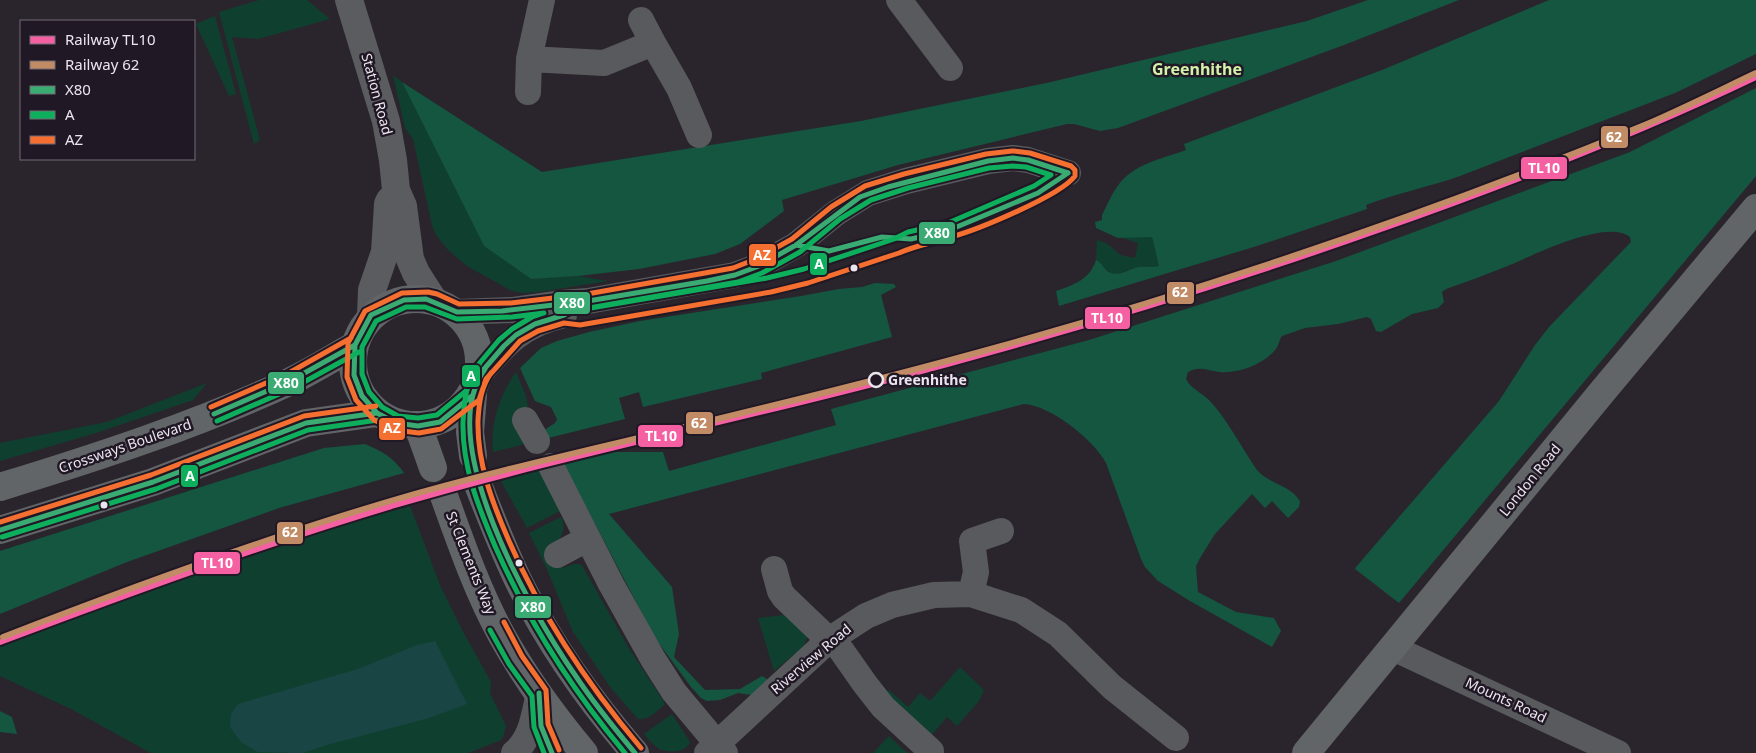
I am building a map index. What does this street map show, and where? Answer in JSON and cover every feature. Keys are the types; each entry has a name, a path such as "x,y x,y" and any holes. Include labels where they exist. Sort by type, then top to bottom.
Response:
{"main road":[{"name":"Station Road","path":"350,0 386,121 396,190 403,206 410,259 416,272 445,307"},
{"name":"Station Road","path":"371,315 372,290 385,252 388,204 396,190"},
{"name":"London Road","path":"1306,753 1596,399 1756,208"},
{"path":"473,456 470,432 476,385 478,344 468,325 445,307 426,299 404,300 371,315 355,345 354,376 362,396 377,413 396,423 418,426 440,422 476,385"},
{"name":"Crossways Boulevard","path":"0,487 72,465 201,420 290,381 355,345"},
{"path":"0,530 153,482 306,422 377,413"},
{"path":"418,426 433,468"},
{"path":"479,487 515,574 537,616 580,683 607,720 635,753"},
{"name":"St Clements Way","path":"444,496 465,557 501,634 539,693 584,753"}],"street":[{"path":"528,92 529,59 542,0"},
{"path":"908,3 950,68"},
{"path":"641,20 679,88 699,135"},
{"path":"529,59 604,62 653,42"},
{"path":"445,307 512,310 588,301 707,281 747,272 770,261 796,245 864,195 906,181 988,161 1013,158 1028,160 1068,173"},
{"path":"476,385 504,346 516,335 539,322 564,315 588,301"},
{"path":"551,466 631,622 664,677 716,750"},
{"path":"971,594 976,567 972,541 1001,531"},
{"path":"557,555 587,539"},
{"path":"774,569 782,594 829,640 843,651 883,707 931,751"},
{"name":"Riverview Road","path":"716,750 829,640 866,616 892,605 934,596 971,594 1021,610 1058,634 1112,687 1176,738"},
{"name":"Mounts Road","path":"1393,648 1618,753"},
{"path":"514,753 523,744 529,732 539,693"}],"shaded area":[{"path":"259,0 307,0 330,19 258,39 232,37 260,140 254,144 219,12"},
{"path":"215,16 236,94 229,96 196,24"},
{"path":"393,75 402,82 484,246 531,279 578,276 608,281 522,293 510,290 467,266 448,250 436,235 432,225 413,139 405,128"},
{"path":"1136,236 1152,237 1159,266 1139,267 1114,274 1096,260 1097,240 1107,244 1120,255 1135,258 1138,243 1123,238"},
{"path":"516,372 526,396 528,407 516,417 525,444 493,452 492,441 497,410 505,390"},
{"path":"207,383 193,400 96,433 0,461 0,443 107,422"},
{"path":"540,470 561,509 527,528 501,481"},
{"path":"410,506 440,585 491,682 490,693 506,726 501,740 468,753 151,753 71,709 0,676 0,647 133,596 367,517"},
{"path":"561,517 563,521 562,533 553,548 563,568 574,564 581,564 628,647 664,702 664,705 649,717 638,719 611,688 573,632 546,567 529,533"},
{"path":"784,615 802,629 807,637 804,646 774,671 758,618"},
{"path":"435,641 467,704 429,718 303,753 258,752 241,742 230,727 231,714 238,704 358,669 417,645"},
{"path":"960,667 984,690 979,701 957,726 947,717 929,738 882,696 889,690 908,707 920,693 930,701"},
{"path":"672,714 690,742 688,746 681,750 668,751 659,749 644,734"},
{"path":"889,736 905,751 908,753 873,753"}],"green space":[{"path":"1368,0 1459,0 1344,45 1118,128 1100,131 1067,124 898,165 782,200 784,211 740,244 715,254 639,269 578,276 531,279 484,246 402,82 542,172 861,121 1051,82 1307,21"},
{"path":"1549,0 1756,0 1756,54 1675,93 1460,176 1366,205 1367,209 1257,246 1059,306 1056,291 1080,281 1090,272 1096,260 1109,272 1115,274 1139,267 1159,266 1152,237 1118,238 1096,228 1095,222 1102,220 1102,215 1117,187 1123,179 1139,168 1186,150 1184,144 1382,70"},
{"path":"1756,88 1756,176 1399,603 1355,569 1356,567 1499,401 1535,345 1549,327 1631,242 1630,237 1619,232 1604,232 1549,248 1498,270 1446,289 1442,292 1444,302 1438,308 1412,314 1381,332 1376,331 1371,319 1367,317 1338,324 1305,328 1282,336 1270,355 1250,367 1234,372 1199,369 1188,372 1186,379 1188,382 1216,408 1257,470 1262,475 1291,491 1300,501 1299,507 1288,518 1272,501 1265,508 1252,494 1215,534 1196,566 1198,592 1236,612 1274,618 1281,631 1272,647 1158,581 1145,567 1141,559 1106,463 1100,454 1082,434 1058,417 1046,410 1024,404 609,514 672,587 679,634 674,657 705,690 740,689 762,676 772,682 758,696 738,693 720,700 707,701 701,698 691,687 655,638 573,482 561,464 611,452 663,452 669,471 836,425 831,409 1089,340 1336,261 1630,152"},
{"path":"875,283 894,284 896,287 881,295 892,337 761,373 762,379 643,407 639,392 619,398 625,419 544,439 543,431 555,423 557,419 551,407 535,401 520,368 541,348 557,341 589,332 640,321 839,289 862,287"},
{"path":"365,444 387,456 404,473 279,508 127,562 0,614 0,551 324,448"},
{"path":"0,711 12,717 17,734 0,732"}],"rail line":[{"name":"62","path":"3,637 194,566 387,502 518,467 933,365 1080,323 1244,272 1326,245 1568,156 1661,118 1756,73"},
{"name":"TL10","path":"0,642 196,570 295,536 395,505 516,472 943,365 1193,292 1378,230 1474,195 1616,139 1756,77"}],"transit line":[{"name":"AZ","path":"1012,151 986,154 904,174 865,186 831,207 792,239 756,259 733,268 587,294 511,303 459,304 428,292 402,293 365,311 348,343 347,377 356,400 374,420 395,430 419,433 441,429 479,400 486,379 520,341 538,331 564,323 580,325 771,292 808,283 979,227 1053,193 1075,176 1075,170 1071,166 1030,153 1014,151"},
{"name":"X80","path":"588,301 707,281 735,275 759,266 796,245 860,197 888,187 988,161 1013,158 1028,160 1068,173"},
{"name":"A","path":"1013,166 1026,167 1051,175 1034,186 948,223 908,232 894,239 804,269 767,278 579,310 575,310 738,282 762,273 800,252 840,219 871,200 908,188 989,168 1013,166"},
{"name":"X80","path":"796,245 829,251 882,237 911,239 947,231 1038,193 1068,173"},
{"name":"X80","path":"426,299 457,312 502,311 588,301 564,315 535,324 516,335 479,375 473,395 440,422 418,426 396,423 377,413 362,396 354,375 355,345 371,315 404,300 426,299"},
{"name":"A","path":"406,307 425,307 457,319 512,317 544,313 532,317 512,329 499,340 473,371 466,391 437,415 418,418 398,416 382,407 369,392 362,374 362,347 376,321 406,307"},
{"name":"AZ","path":"211,407 287,374 351,338"},
{"name":"X80","path":"214,414 290,381 355,345"},
{"name":"A","path":"217,421 293,388 359,352"},
{"name":"A","path":"479,365 471,378 466,392 463,414 463,438 472,486 483,516 508,574 552,654 587,705 625,753"},
{"name":"X80","path":"485,369 472,400 471,438 479,481 494,526 535,611 557,647 589,695 635,753"},
{"name":"AZ","path":"491,373 485,384 480,401 478,436 483,467 497,512 522,569 551,623 585,675 641,748"},
{"name":"AZ","path":"0,522 151,475 304,416 376,406"},
{"name":"X80","path":"0,530 153,482 306,423 377,413"},
{"name":"A","path":"2,537 156,489 308,430 378,420"},
{"name":"AZ","path":"504,622 522,656 546,690 548,724 559,750"},
{"name":"A","path":"490,630 509,664 532,696 534,727 544,753"},
{"name":"X80","path":"539,693 541,726 552,753"}],"place":[{"name":"Greenhithe","path":"876,380"}],"district":[{"name":"Greenhithe","path":"1197,69"}]}
